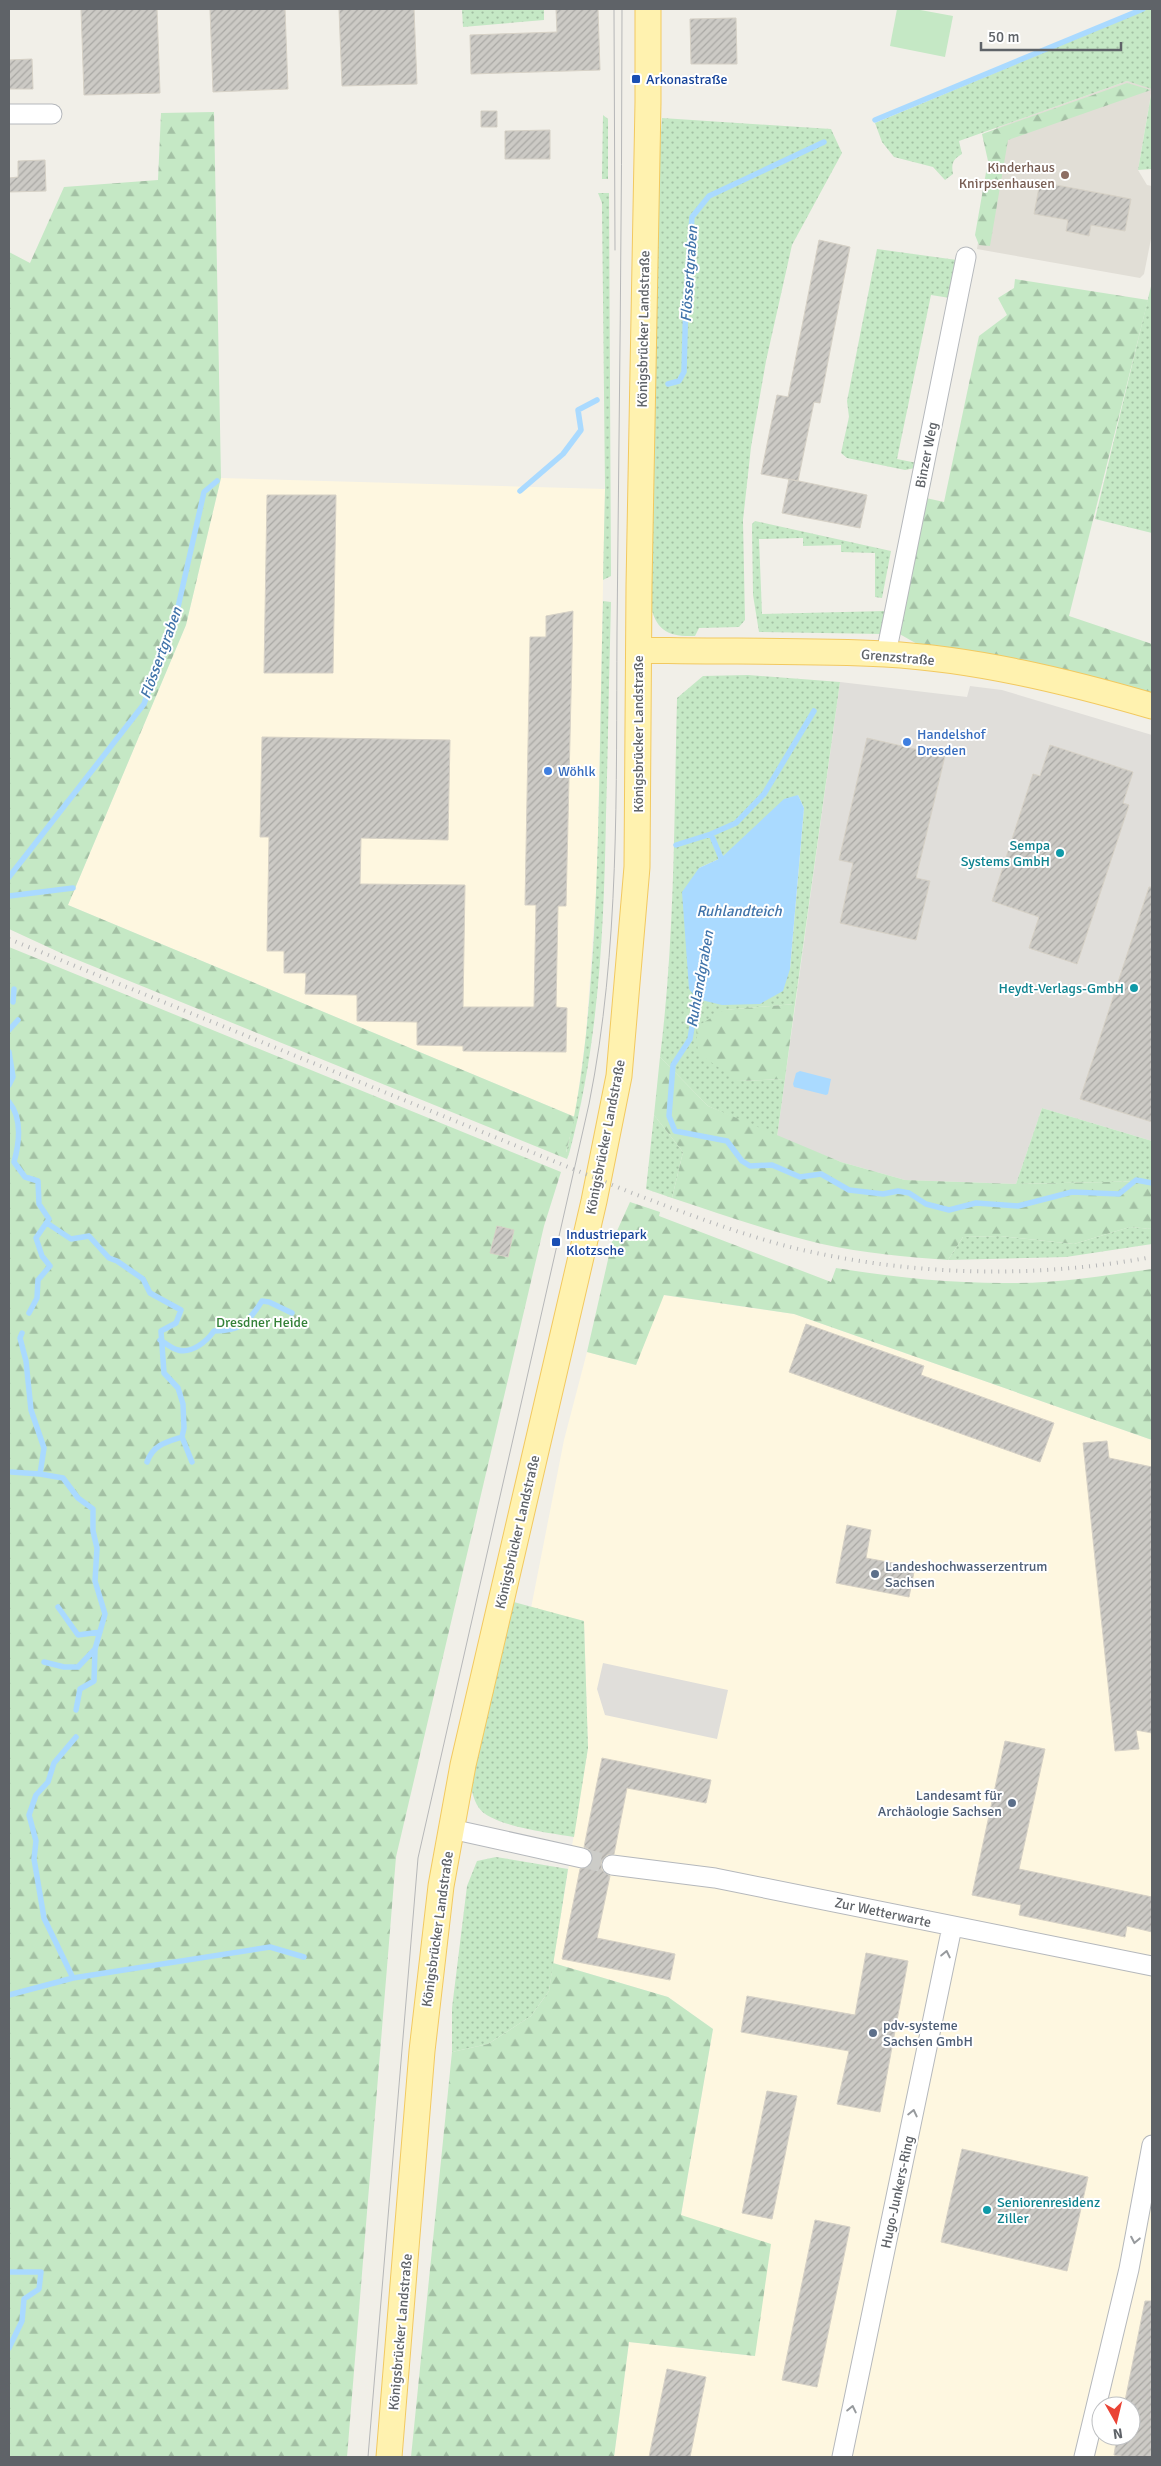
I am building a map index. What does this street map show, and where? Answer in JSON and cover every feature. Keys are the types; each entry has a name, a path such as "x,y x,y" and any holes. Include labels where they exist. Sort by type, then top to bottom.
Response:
{"main road":[{"name":"Königsbrücker Landstraße","path":"389,2457 428,1990 441,1886 470,1736 594,1201 619,1076 637,867 648,9"},
{"name":"Grenzstraße","path":"639,650 886,654 1041,677 1152,706"}],"street":[{"path":"9,114 52,114"},
{"name":"Binzer Weg","path":"886,654 966,257"},
{"path":"451,1829 582,1858"},
{"name":"Zur Wetterwarte","path":"612,1865 715,1878 1152,1966"},
{"name":"Hugo-Junkers-Ring","path":"842,2457 952,1927"},
{"path":"1084,2457 1129,2269 1152,2145"}],"shaded area":[{"name":"Kinderhaus Knirpsenhausen","path":"1127,81 1152,88 1138,170 1147,185 1152,186 1152,234 1144,274 1140,278 977,249 996,128"},
{"path":"221,478 605,489 597,881 586,1034 575,1117 68,905 186,625"},
{"path":"840,682 967,697 970,686 1002,690 1152,735 1152,1141 1042,1108 1016,1184 905,1180 841,1162 777,1137"},
{"path":"663,1295 794,1314 1152,1440 1152,2457 614,2457 629,2342 755,2356 681,2215 713,2029 668,1997 553,1963 588,1748 584,1621 531,1608 564,1440 587,1352 636,1365"},
{"path":"603,1663 728,1690 717,1739 605,1715 597,1689"}],"green space":[{"path":"462,9 544,9 544,20 463,27"},
{"path":"897,9 915,9 953,16 945,57 890,46"},
{"path":"1148,9 1152,9 1152,89 1127,81 959,141 962,154 953,162 953,174 945,180 933,167 894,157 882,142 875,123"},
{"path":"1127,83 1151,90 1008,140 990,246 979,245 975,235 988,161 982,134"},
{"path":"1152,89 1152,169 1138,170"},
{"path":"214,112 221,478 186,625 68,905 575,1117 566,1152 569,1154 567,1159 63,954 9,929 9,252 30,263 64,187 158,180 161,113"},
{"path":"603,115 608,119 608,179 602,179"},
{"path":"662,118 831,129 842,153 792,245 766,361 751,447 743,520 745,620 739,627 699,628 695,636 677,635 665,630 656,620 650,603 655,223"},
{"path":"598,193 609,193 611,576 603,580 605,489 602,203"},
{"path":"877,249 957,260 950,298 931,295 897,459 917,463 915,468 905,470 847,458 841,453 849,417 847,401"},
{"path":"1015,279 1148,300 1069,616 1152,644 1152,706 949,662 896,632 926,498 944,502 979,336 1007,315 998,298 1014,288"},
{"path":"1152,282 1152,533 1095,519"},
{"path":"755,521 891,551 882,598 875,597 875,553 841,552 841,545 803,546 803,538 759,539 762,614 885,611 882,634 759,632 753,595 752,524"},
{"path":"603,601 611,602 604,900 593,1028 579,1112 569,1154 566,1153 577,1099 585,1044 594,935 599,810"},
{"path":"748,675 840,682 795,1004 724,1010 738,1081 785,1079 777,1137 708,1106 660,1057 669,967 677,698 703,676","holes":["798,795 804,808 790,969 699,868 721,858"]},
{"name":"Dresdner Heide","path":"9,947 561,1172 544,1226 396,1857 347,2457 9,2457"},
{"path":"795,1004 785,1079 738,1081 698,1053 696,1027 724,1010"},
{"path":"660,1057 708,1106 841,1162 905,1180 1016,1184 1152,1181 1152,1229 1130,1227 1074,1244 1000,1236 963,1237 948,1260 853,1250 822,1244 672,1198 683,1152 654,1115"},
{"path":"1042,1108 1152,1141 1152,1181 1016,1184"},
{"path":"654,1115 683,1152 672,1198 646,1189"},
{"path":"630,1202 660,1212 659,1216 831,1282 836,1268 919,1279 1004,1283 1059,1281 1152,1269 1152,1440 794,1314 664,1295 636,1365 587,1352 612,1242"},
{"path":"1130,1227 1152,1229 1152,1244 1066,1257 948,1260 963,1237 1000,1236 1074,1244"},
{"path":"510,1601 584,1621 588,1748 574,1837 522,1828 496,1820 479,1808 473,1794 470,1770"},
{"path":"496,1857 568,1869 549,1991 531,2016 488,2044 452,2052 452,2008 467,1886 477,1861"},
{"path":"553,1963 668,1997 713,2029 681,2215 771,2244 755,2356 629,2342 614,2457 411,2457 452,2052 488,2044 531,2016 549,1991"}],"water":[{"name":"Ruhlandteich","path":"798,795 804,808 790,969 783,991 760,1004 722,1005 697,999 689,989 682,892 699,868 721,858 784,799"},
{"path":"800,1071 831,1079 828,1094 794,1087 796,1073"}],"building":[{"path":"81,9 157,9 160,93 84,95"},
{"path":"210,9 285,9 288,89 213,92"},
{"path":"339,9 414,9 417,84 342,86"},
{"path":"556,9 598,9 600,70 471,74 470,35 557,32"},
{"path":"736,18 737,64 691,64 690,19"},
{"path":"32,59 33,89 9,89 9,60"},
{"path":"481,111 497,111 497,127 481,127"},
{"path":"550,130 550,159 505,159 505,131"},
{"path":"45,160 46,191 9,192 9,178 18,177 18,161"},
{"path":"1040,182 1131,199 1125,231 1091,225 1089,236 1066,231 1068,220 1034,214"},
{"path":"819,240 850,247 820,403 814,402 798,481 761,474 777,395 788,397"},
{"path":"789,479 867,495 860,528 782,513"},
{"path":"267,495 336,495 333,673 264,673"},
{"path":"573,611 566,906 558,906 556,1007 567,1008 566,1052 463,1051 463,1046 417,1045 417,1022 357,1021 357,995 305,994 306,973 284,973 284,951 267,951 269,837 260,837 262,737 450,740 448,840 361,838 360,884 465,885 463,1007 534,1007 536,905 525,905 530,637 546,637 546,616"},
{"path":"867,738 945,756 916,878 930,881 916,940 840,923 853,863 839,860"},
{"name":"Sempa Systems GmbH","path":"1050,745 1133,772 1123,803 1129,805 1077,964 1029,948 1039,917 992,901 1033,774 1040,776"},
{"name":"Heydt-Verlags-GmbH","path":"1149,887 1152,887 1152,1122 1080,1099"},
{"path":"497,1226 514,1230 508,1257 490,1253"},
{"path":"806,1324 924,1366 921,1375 1054,1423 1040,1462 789,1372"},
{"path":"1107,1441 1109,1458 1152,1467 1152,1733 1136,1730 1139,1749 1115,1751 1083,1443"},
{"path":"847,1525 871,1530 866,1558 915,1567 909,1597 836,1583"},
{"name":"Landesamt für Archäologie Sachsen","path":"1005,1741 1045,1749 1019,1869 1152,1897 1152,1932 1127,1926 1125,1937 1019,1915 1021,1905 972,1895"},
{"path":"602,1758 711,1780 706,1803 627,1788 614,1854 607,1855 601,1863 602,1870 610,1876 597,1938 675,1954 670,1980 562,1959 580,1869 590,1866 593,1860 590,1850 584,1847"},
{"name":"pdv-systeme Sachsen GmbH","path":"866,1953 908,1961 880,2112 837,2104 849,2051 741,2032 747,1996 855,2015"},
{"path":"767,2091 797,2096 772,2219 742,2213"},
{"name":"Seniorenresidenz Ziller","path":"962,2149 1088,2177 1067,2271 941,2242"},
{"path":"815,2220 850,2227 817,2387 782,2380"},
{"path":"1145,2301 1152,2301 1152,2457 1114,2455 1115,2446 1141,2446 1141,2396 1126,2396"},
{"path":"667,2369 706,2377 690,2457 649,2457"}],"waterway":[{"name":"Flössertgraben","path":"875,120 1143,9"},
{"name":"Flössertgraben","path":"668,384 679,381 684,372 686,295 692,217 709,196 824,142"},
{"name":"Flössertgraben","path":"520,491 563,454 581,430 578,410 597,400"},
{"name":"Flössertgraben","path":"9,877 144,704 176,616 204,492 217,481"},
{"path":"711,834 736,823 764,794 814,711"},
{"name":"Ruhlandgraben","path":"676,845 711,834 721,858 720,864"},
{"name":"Ruhlandgraben","path":"9,896 73,888"},
{"path":"13,1002 14,989"},
{"name":"Ruhlandgraben","path":"698,991 690,1039 673,1065 669,1116 675,1131 727,1141 742,1161 750,1166 772,1165 800,1177 821,1174 849,1190 883,1194 898,1191 909,1193 926,1204 949,1210 976,1203 1018,1206 1072,1192 1119,1194 1136,1180 1152,1183"},
{"path":"9,1030 18,1020"},
{"path":"9,1052 13,1077 9,1085"},
{"path":"9,1102 16,1116 19,1132 14,1162 25,1177 38,1181 39,1204 49,1219 36,1238 42,1256 50,1266 38,1280 37,1298 29,1313"},
{"path":"47,1223 71,1239 89,1236 109,1258 117,1261 143,1279 150,1293 181,1310 176,1323 161,1331 164,1373 178,1388 183,1404 184,1428 182,1437 192,1462"},
{"path":"160,1340 178,1350 189,1350 207,1339 214,1331 223,1331 243,1324 262,1301 269,1302 292,1313"},
{"path":"22,1333 20,1338 26,1361 31,1410 44,1448 40,1474 63,1478 78,1498 93,1509 93,1531 97,1548 95,1581 105,1614 95,1649 94,1681 80,1689 76,1710"},
{"path":"147,1462 156,1448 182,1437"},
{"path":"11,1472 40,1474"},
{"path":"58,1607 78,1635 100,1632"},
{"path":"44,1662 64,1667 78,1667 95,1649"},
{"path":"73,1978 44,1918 34,1859 36,1841 29,1815 36,1795 48,1782 54,1763 76,1737"},
{"path":"9,1995 73,1978 270,1947 304,1957"},
{"path":"9,2272 41,2272 39,2289 24,2299 22,2321 9,2348"}],"tunnel":[{"path":"582,1858 612,1865"}],"tram line":[{"path":"614,9 615,250"},
{"path":"368,2457 418,1858 589,1104 599,1046 606,987 611,928 616,809 622,9"}],"railway":[{"path":"9,939 632,1193 712,1223 794,1248 883,1264 973,1271 1062,1269 1152,1257"}],"place":[{"name":"Arkonastraße","path":"636,79"},
{"name":"Kinderhaus Knirpsenhausen","path":"1065,175"},
{"name":"Handelshof Dresden","path":"907,742"},
{"name":"Wöhlk","path":"548,771"},
{"name":"Sempa Systems GmbH","path":"1060,853"},
{"name":"Heydt-Verlags-GmbH","path":"1134,988"},
{"name":"Industriepark Klotzsche","path":"556,1242"},
{"name":"Landeshochwasserzentrum Sachsen","path":"875,1574"},
{"name":"Landesamt für Archäologie Sachsen","path":"1012,1803"},
{"name":"pdv-systeme Sachsen GmbH","path":"873,2033"},
{"name":"Seniorenresidenz Ziller","path":"987,2210"}]}
